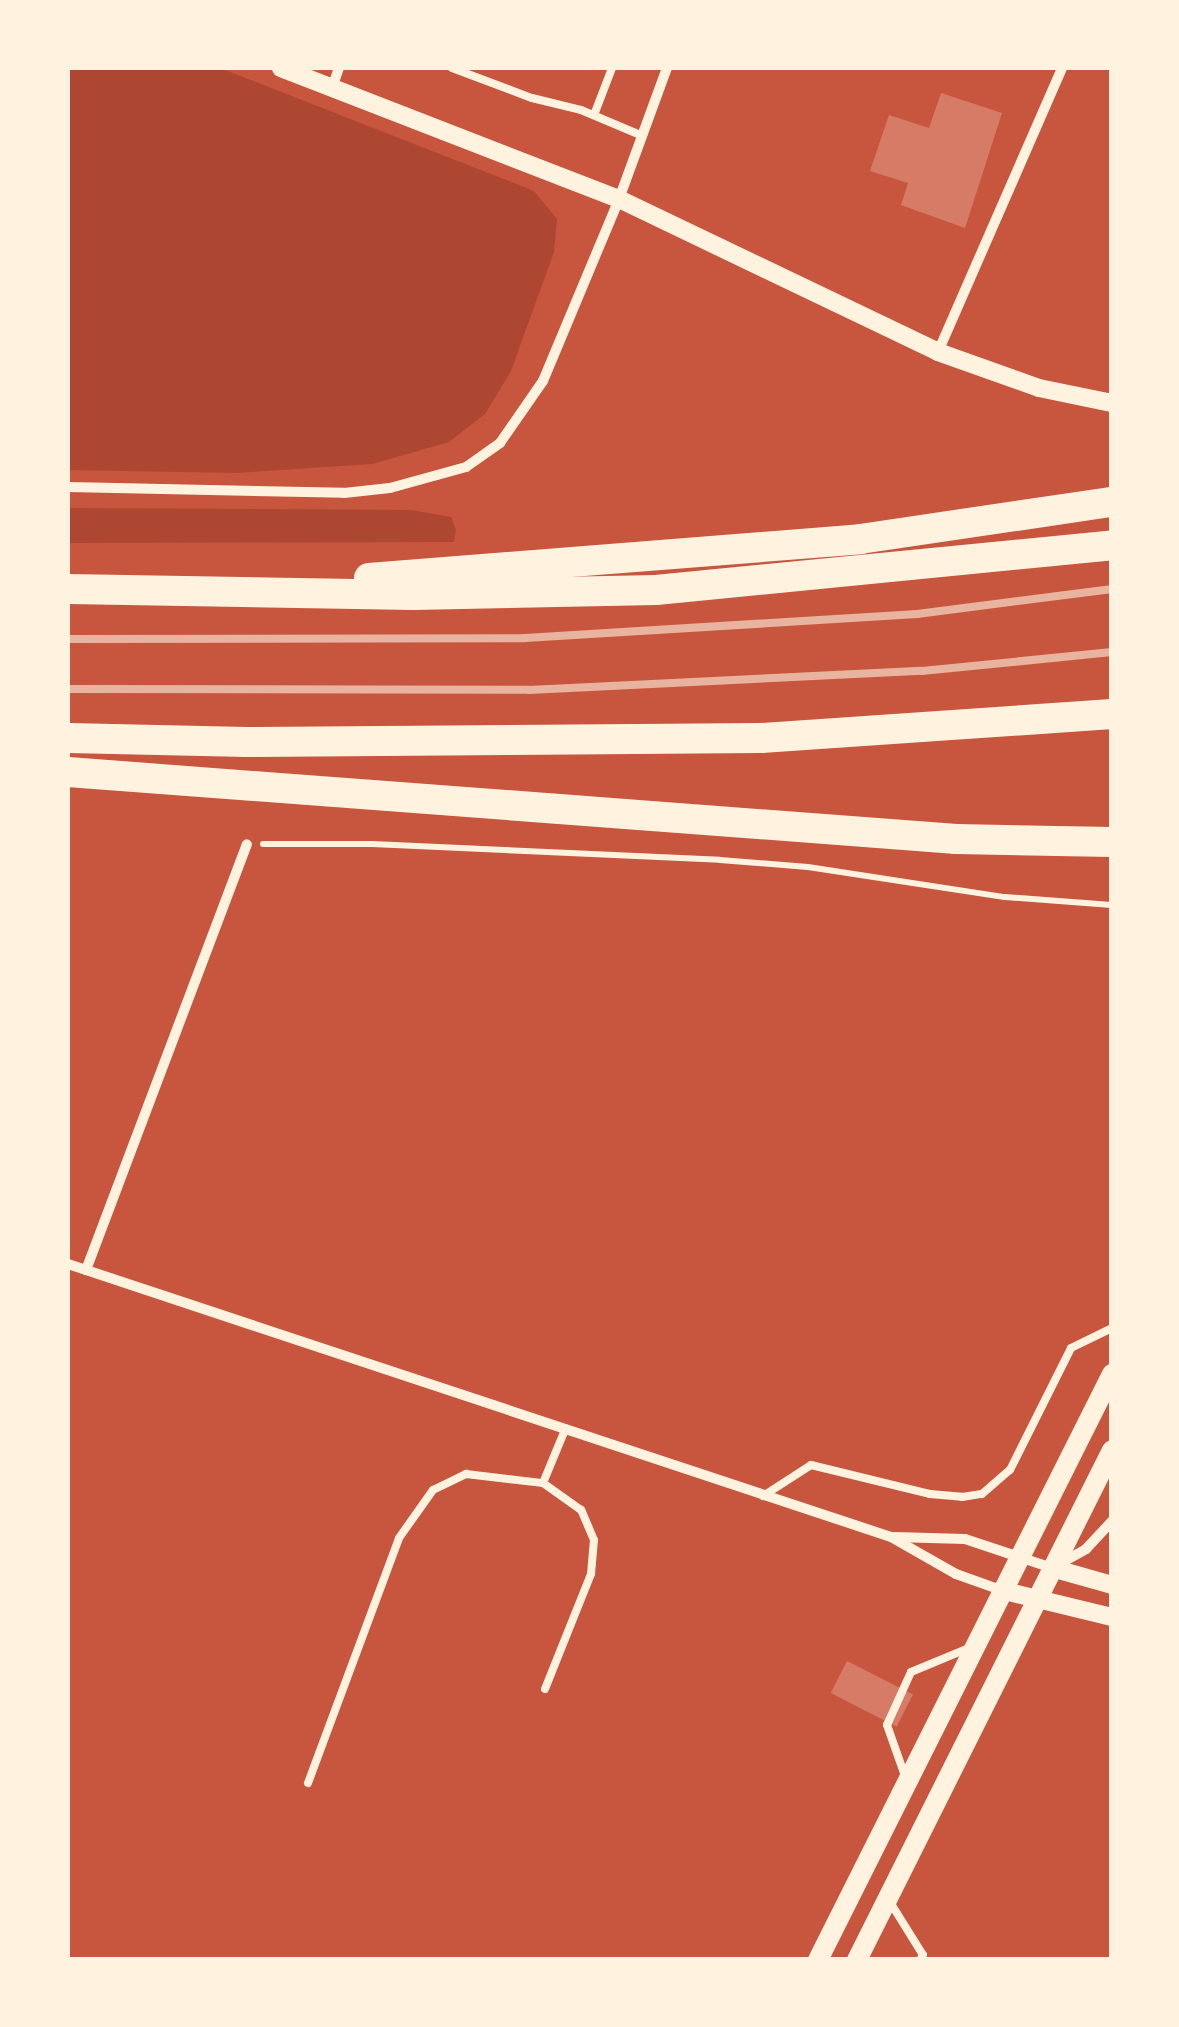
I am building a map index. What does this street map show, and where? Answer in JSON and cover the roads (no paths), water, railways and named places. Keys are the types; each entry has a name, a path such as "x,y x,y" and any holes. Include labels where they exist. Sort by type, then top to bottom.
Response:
{"highway":[{"path":"277,590 412,573 860,540 1112,502"},
{"path":"68,589 413,594 656,590 1112,545"},
{"path":"68,738 247,742 761,738 1112,714"},
{"path":"68,772 956,839 1112,842"}],"main road":[{"path":"818,1960 1112,1374"},
{"path":"857,1960 1112,1450"}],"street":[{"path":"281,68 620,199 938,352 1039,388 1112,404"},
{"path":"332,88 338,68"},
{"path":"68,486 344,492 390,488 466,468 500,443 543,381 620,199 668,68"},
{"path":"938,352 1062,68"},
{"path":"86,1270 247,844"},
{"path":"68,1264 891,1537 956,1574 1001,1590 1112,1617"},
{"path":"1052,1568 1086,1549 1112,1521"},
{"path":"891,1537 964,1540 1112,1584"}],"lane":[{"path":"452,68 643,136"},
{"path":"594,116 612,68"},
{"path":"761,1497 811,1465 930,1494 982,1494 1010,1470 1071,1348 1112,1328"},
{"path":"543,1483 564,1430"},
{"path":"308,1783 399,1538 433,1490 466,1474 543,1483 581,1510 594,1540 591,1574 545,1689"},
{"path":"907,1780 887,1725 910,1672 974,1646"},
{"path":"888,1898 922,1955 920,1960"}],"railway":[{"path":"68,639 525,638 917,614 1112,589"},
{"path":"68,689 529,690 922,671 1112,652"}]}
